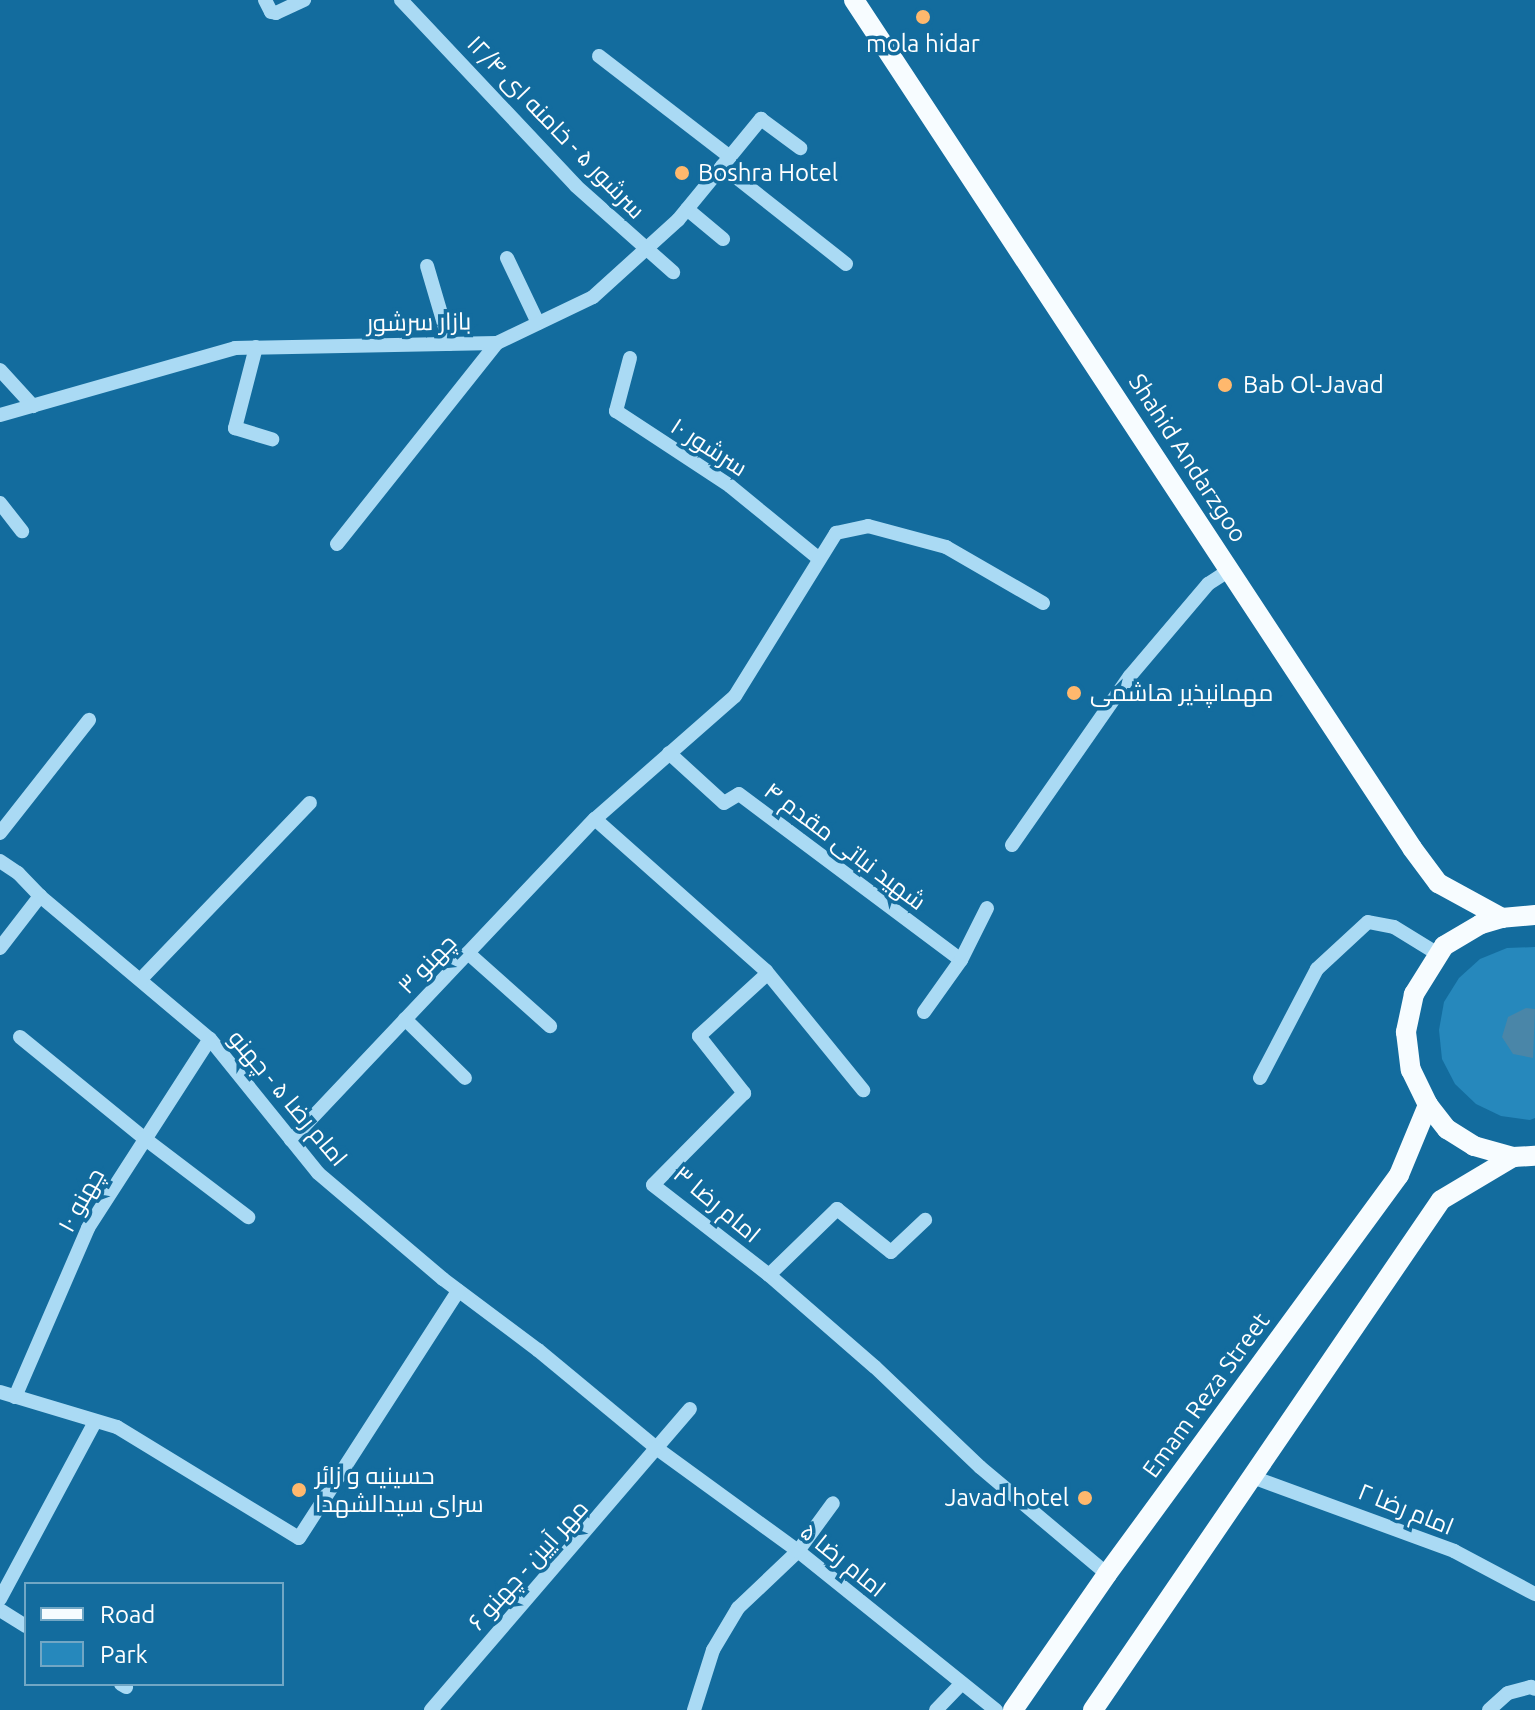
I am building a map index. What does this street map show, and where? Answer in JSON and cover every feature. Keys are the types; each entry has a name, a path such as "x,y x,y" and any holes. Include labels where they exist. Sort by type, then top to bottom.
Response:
{"main road":[{"name":"Shahid Andarzgoo","path":"854,0 1438,883 1502,918"},
{"path":"1535,915 1502,918 1469,930 1438,954 1414,994 1406,1032 1411,1070 1428,1105 1447,1129 1474,1146 1513,1157 1535,1156"},
{"name":"Emam Reza Street","path":"1013,1710 1107,1574 1399,1175 1428,1105"},
{"path":"1093,1710 1255,1478 1441,1200 1513,1157"}],"street":[{"path":"265,0 266,6 276,13 304,0"},
{"name":"سرشور ۵ - خامنه ای ۱۲/۴","path":"401,0 576,186 673,272"},
{"path":"599,56 846,264"},
{"name":"بازار سرشور","path":"0,415 235,348 497,343 593,297 687,209 761,119 800,148"},
{"path":"687,209 723,239"},
{"path":"507,258 538,323"},
{"path":"427,266 450,344"},
{"path":"337,544 497,343"},
{"path":"256,347 235,428 272,439"},
{"name":"سرشور ۱۰","path":"630,358 616,411 730,486 818,558"},
{"path":"0,370 33,406"},
{"path":"0,503 22,531"},
{"name":"چهنو ۳","path":"291,1140 595,819 735,696 836,533 868,526 946,547 1043,603"},
{"path":"1012,845 1130,676 1208,584 1231,569"},
{"path":"0,833 89,720"},
{"name":"شهید نباتی مقدم ۴","path":"669,753 724,803 739,794 961,960"},
{"path":"141,979 310,803"},
{"path":"595,819 767,974 863,1090"},
{"name":"امام رضا ۵ - چهنو","path":"0,861 18,873 40,896 210,1039 318,1173 458,1291 538,1350 659,1450"},
{"path":"0,948 40,896"},
{"path":"924,1012 961,960 987,908"},
{"path":"1260,1078 1317,969 1368,922 1394,927 1438,954"},
{"path":"468,953 550,1026"},
{"name":"امام رضا ۳","path":"767,974 699,1036 745,1092 653,1185 769,1275 875,1367 980,1467 1107,1574"},
{"path":"405,1019 465,1078"},
{"path":"20,1037 144,1138 248,1217"},
{"name":"چهنو ۱۰","path":"15,1397 88,1228 210,1039"},
{"path":"769,1275 837,1209 891,1252 925,1220"},
{"path":"0,1392 117,1427 299,1538 458,1291"},
{"name":"مهر آیین - چهنو ۶","path":"431,1710 659,1450 690,1409"},
{"path":"0,1599 95,1422"},
{"name":"امام رضا ۵","path":"659,1450 798,1551 996,1710"},
{"name":"امام رضا ۲","path":"1255,1478 1454,1551 1535,1594"},
{"path":"694,1710 713,1650 738,1608 798,1551 833,1503"},
{"path":"0,1610 24,1625"},
{"path":"936,1710 962,1683"},
{"path":"1489,1710 1508,1693 1534,1685"}],"green space":[{"path":"1535,947 1535,1118 1530,1120 1501,1116 1476,1104 1455,1084 1442,1059 1439,1030 1444,1002 1459,978 1480,959 1507,948"}],"shaded area":[{"path":"1526,1008 1535,1009 1533,1058 1513,1054 1502,1037 1508,1017"}],"place":[{"name":"mola hidar","path":"923,17"},
{"name":"Boshra Hotel","path":"682,173"},
{"name":"Bab Ol-Javad","path":"1225,385"},
{"name":"مهمانپذیر هاشمی","path":"1074,693"},
{"name":"حسینیه و زائر سرای سیدالشهدا","path":"299,1490"},
{"name":"Javad hotel","path":"1085,1498"}]}
